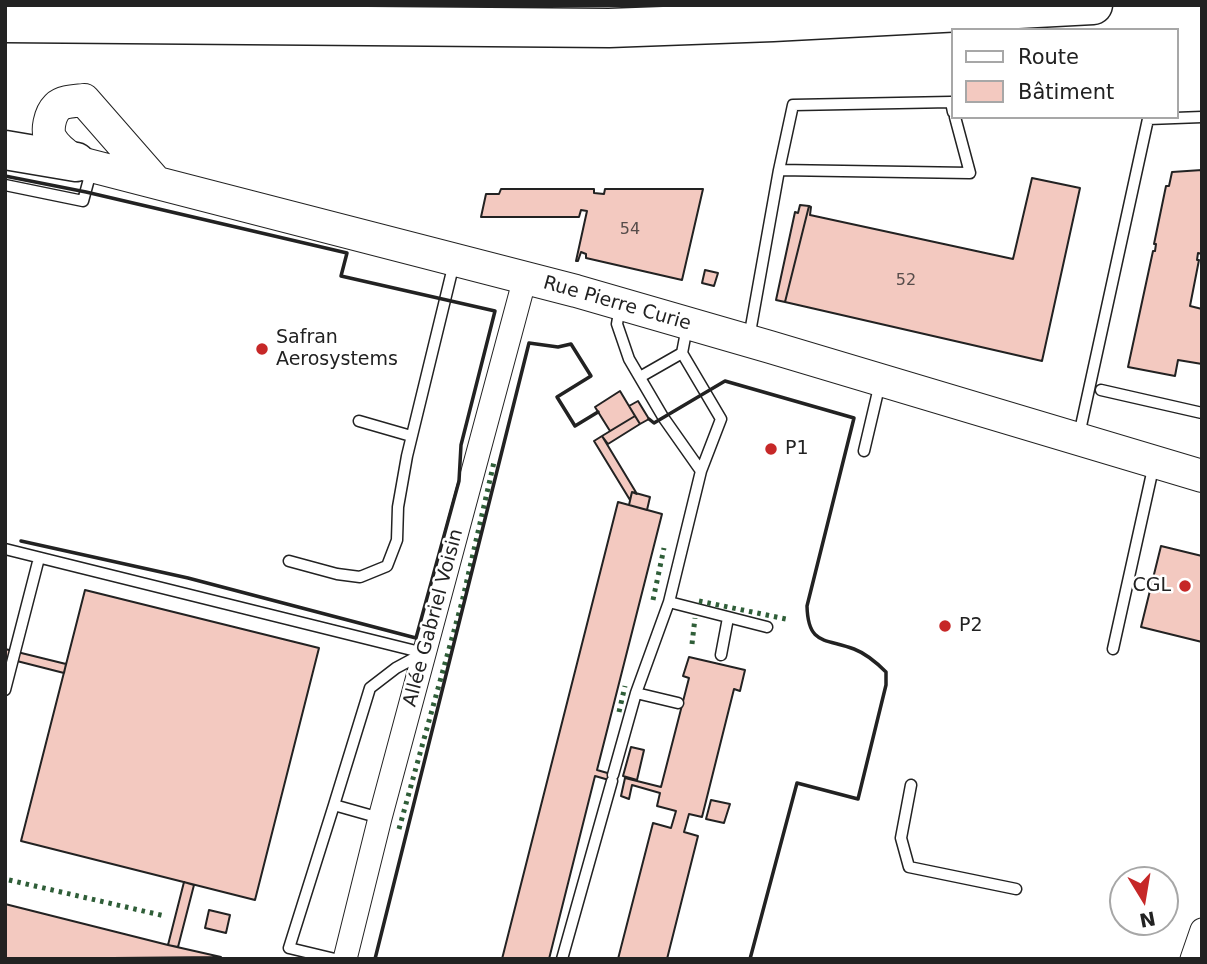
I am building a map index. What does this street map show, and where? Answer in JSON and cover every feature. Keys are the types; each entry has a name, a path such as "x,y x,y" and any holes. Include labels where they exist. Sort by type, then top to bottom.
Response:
{"highway":[{"path":"5,23 609,29 1093,5"},
{"path":"5,150 85,164"}],"street":[{"path":"85,164 60,151 49,136 50,121 57,107 69,101 84,100 154,180"},
{"name":"Rue Pierre Curie","path":"85,164 525,278 621,305 685,339 749,341 1202,476"},
{"name":"Allée Gabriel Voisin","path":"345,959 380,818 525,278"},
{"name":"Rue Pierre Curie","path":"1078,438 1202,463"},
{"path":"1192,959 1202,930"}],"lane":[{"path":"749,341 793,104 951,102"},
{"path":"1179,118 1202,117"},
{"path":"779,170 970,173 956,119"},
{"path":"1078,438 1148,119"},
{"path":"5,185 83,201 85,164"},
{"path":"289,561 337,574 360,576 387,566 397,540 398,507 411,436 455,260"},
{"path":"621,305 617,324 629,359 663,417 701,471"},
{"path":"562,959 636,693 669,602 701,471 721,419 685,339 640,377"},
{"path":"864,452 881,380"},
{"path":"1101,390 1202,413"},
{"path":"359,421 411,436"},
{"path":"1113,649 1155,462"},
{"path":"5,549 424,653"},
{"path":"5,690 39,558"},
{"path":"669,602 767,627"},
{"path":"721,655 729,618"},
{"path":"335,959 289,948 369,688 396,668 424,653"},
{"path":"636,693 678,703"},
{"path":"911,785 901,838 909,867 1016,889"},
{"path":"334,805 380,818"}],"building":[{"path":"1202,170 1202,254 1198,253 1190,306 1202,309 1202,364 1178,360 1175,376 1128,367 1155,251 1154,244 1166,186 1169,186 1172,172"},
{"path":"1032,178 1080,188 1042,361 785,302 809,206 810,215 1013,259"},
{"path":"501,189 594,189 594,193 604,194 605,189 703,189 682,280 586,258 586,254 581,252 576,261 587,211 581,210 579,217 481,217 486,194 499,194"},
{"path":"800,205 809,206 785,302 776,300 795,212 798,213"},
{"path":"705,270 718,273 714,286 702,283"},
{"path":"620,391 635,416 610,431 595,407"},
{"path":"638,401 649,419 640,424 629,406"},
{"path":"635,416 640,424 608,444 602,436"},
{"path":"602,436 637,494 632,492 630,500 594,441"},
{"path":"632,492 650,497 647,510 629,505"},
{"path":"618,502 662,514 597,770 611,774 609,780 595,776 549,959 502,959"},
{"path":"1161,546 1202,556 1202,642 1141,627"},
{"path":"85,590 319,648 255,900 21,841"},
{"path":"5,649 66,664 64,673 5,658"},
{"path":"689,657 745,670 740,691 734,689 702,817 689,814 684,832 698,836 667,959 618,959 653,823 671,828 676,811 657,806 660,793 632,785 629,799 621,796 625,778 661,787 689,678 683,676"},
{"path":"631,747 644,750 637,780 623,776"},
{"path":"711,800 730,804 724,823 706,819"},
{"path":"184,882 194,885 178,947 168,945"},
{"path":"5,904 168,945 221,957 5,959"},
{"path":"209,910 230,915 226,933 205,928"}],"hedge":[{"path":"399,829 462,602 494,462"},
{"path":"653,600 664,548"},
{"path":"699,601 786,619"},
{"path":"692,644 695,618"},
{"path":"619,712 625,686"},
{"path":"9,880 165,916"}],"wall":[{"path":"5,176 86,192 347,253 341,276 495,311 461,445 459,481 416,638 188,578 21,541"},
{"path":"375,959 529,343 558,347 571,344 591,376 557,397 575,426 598,412"},
{"path":"649,419 654,423 725,381 854,418 807,606 808,619 811,628 820,638 854,649 875,662 886,672 886,685 858,799 797,783 750,959"}],"place":[{"name":"Safran Aerosystems","path":"262,349"},
{"name":"P1","path":"771,449"},
{"name":"CGL","path":"1185,586"},
{"name":"P2","path":"945,626"}]}
